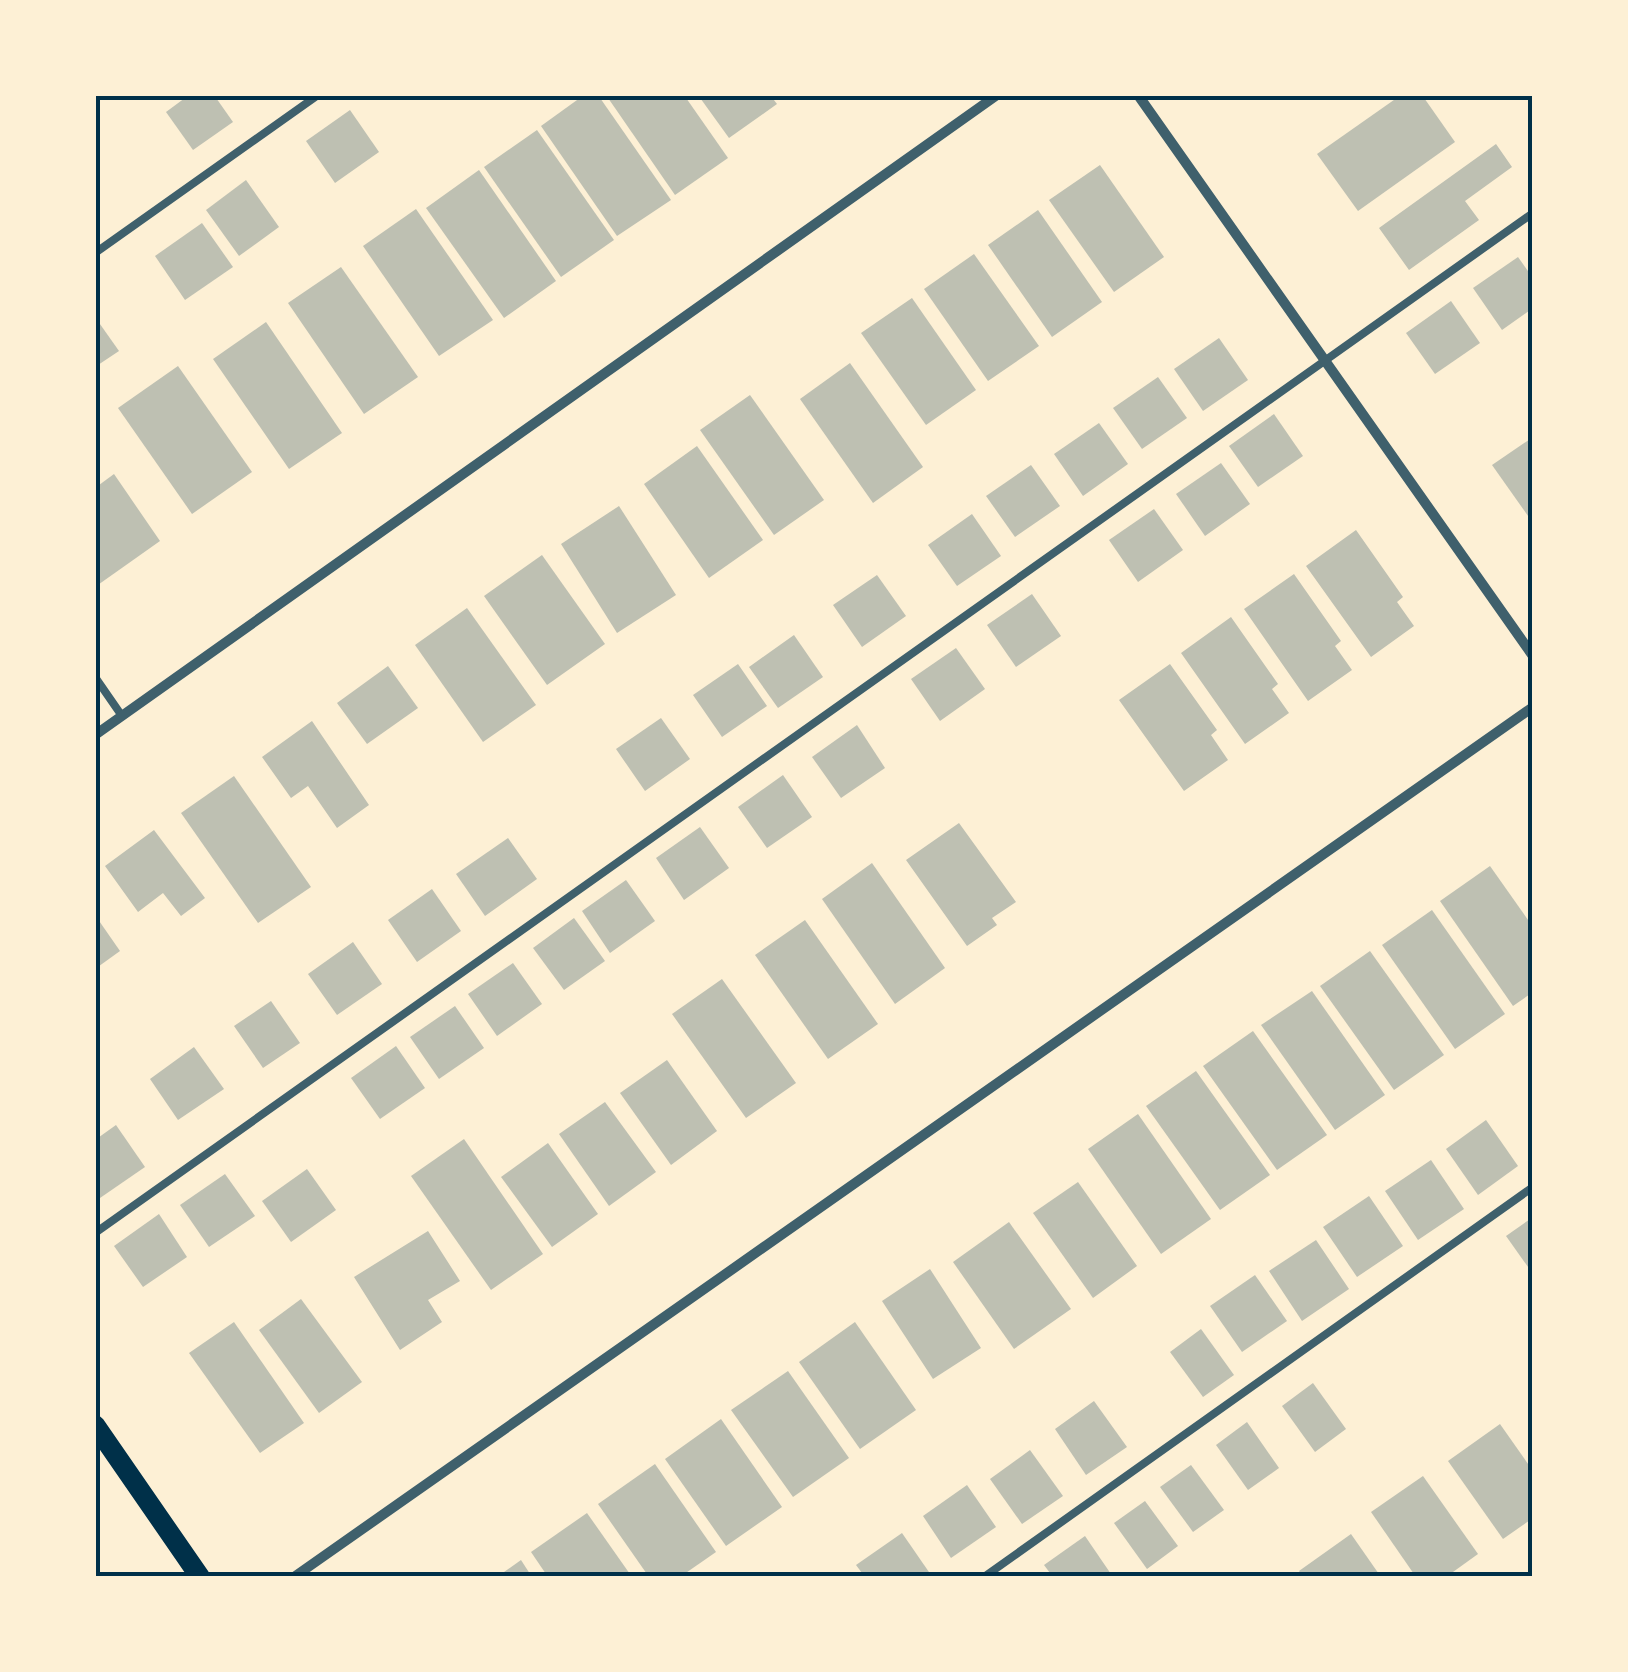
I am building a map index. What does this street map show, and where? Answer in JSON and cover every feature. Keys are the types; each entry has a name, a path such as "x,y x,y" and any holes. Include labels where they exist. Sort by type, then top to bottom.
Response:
{"main road":[{"path":"95,1425 200,1577"}],"street":[{"path":"95,734 998,95"},
{"path":"1138,95 1533,656"},
{"path":"294,1577 1533,707"}],"lane":[{"path":"95,253 318,95"},
{"path":"95,1233 1533,213"},
{"path":"95,677 122,716"},
{"path":"984,1577 1533,1187"}],"building":[{"path":"189,95 214,95 233,122 193,150 166,112"},
{"path":"584,95 598,95 671,200 617,236 541,126"},
{"path":"606,95 684,95 728,158 675,195"},
{"path":"698,95 770,95 777,104 729,138"},
{"path":"1401,95 1422,95 1455,142 1358,211 1317,154"},
{"path":"350,110 379,152 335,183 306,141"},
{"path":"537,130 614,240 561,277 484,167"},
{"path":"1496,144 1512,167 1465,201 1479,220 1409,270 1379,228"},
{"path":"1100,165 1164,257 1114,292 1049,200"},
{"path":"479,170 556,281 504,318 426,208"},
{"path":"246,180 279,227 239,256 206,210"},
{"path":"416,209 493,320 439,356 363,246"},
{"path":"1038,210 1102,302 1052,337 988,245"},
{"path":"202,223 233,267 185,300 155,256"},
{"path":"974,254 1039,346 988,381 924,289"},
{"path":"1518,257 1533,278 1533,308 1502,330 1473,288"},
{"path":"341,267 418,377 364,414 288,303"},
{"path":"912,298 976,390 926,425 861,333"},
{"path":"1451,301 1480,343 1435,374 1406,333"},
{"path":"95,317 119,351 95,367"},
{"path":"266,322 342,433 289,469 213,359"},
{"path":"1219,338 1248,380 1203,411 1174,369"},
{"path":"850,363 923,467 873,503 800,399"},
{"path":"178,366 252,472 192,514 118,408"},
{"path":"1158,377 1187,418 1142,449 1113,408"},
{"path":"750,395 824,500 774,535 700,430"},
{"path":"1274,414 1303,456 1258,487 1229,446"},
{"path":"1099,423 1128,464 1083,496 1054,454"},
{"path":"1533,437 1533,523 1492,465"},
{"path":"697,446 763,540 709,578 644,484"},
{"path":"1221,463 1250,504 1205,536 1176,494"},
{"path":"1031,465 1060,506 1015,537 986,496"},
{"path":"114,474 160,541 95,587 95,488"},
{"path":"619,506 676,595 617,633 561,544"},
{"path":"1154,509 1183,550 1138,582 1109,540"},
{"path":"972,514 1001,556 957,586 928,545"},
{"path":"1356,530 1403,597 1397,602 1414,626 1371,657 1306,566"},
{"path":"542,555 605,644 547,685 484,596"},
{"path":"1294,574 1341,641 1335,646 1352,670 1308,701 1244,609"},
{"path":"877,575 906,616 862,647 833,605"},
{"path":"1032,594 1061,636 1016,667 987,625"},
{"path":"467,608 536,705 483,742 415,645"},
{"path":"1231,617 1278,684 1272,689 1289,713 1245,744 1181,653"},
{"path":"794,635 823,677 778,708 749,667"},
{"path":"956,648 985,689 940,721 911,679"},
{"path":"738,664 767,706 722,737 693,695"},
{"path":"1170,664 1217,730 1211,735 1228,760 1184,791 1119,700"},
{"path":"388,666 418,708 367,744 337,703"},
{"path":"661,718 690,759 645,791 616,749"},
{"path":"312,721 369,805 337,828 308,786 291,798 262,757"},
{"path":"857,725 885,768 841,798 812,757"},
{"path":"783,775 812,817 767,848 738,807"},
{"path":"234,776 311,887 258,923 181,813"},
{"path":"959,823 1016,902 992,918 997,925 967,946 906,860"},
{"path":"700,827 729,868 684,900 656,858"},
{"path":"154,830 205,898 181,916 163,893 138,912 105,866"},
{"path":"508,838 537,879 485,916 456,874"},
{"path":"872,863 945,968 895,1004 822,899"},
{"path":"1490,866 1533,927 1533,992 1513,1006 1440,901"},
{"path":"626,880 655,921 610,953 582,911"},
{"path":"432,889 461,931 417,962 388,920"},
{"path":"1432,910 1505,1014 1455,1049 1382,945"},
{"path":"95,915 120,951 95,969"},
{"path":"574,918 605,961 564,990 533,948"},
{"path":"805,920 878,1024 828,1059 755,955"},
{"path":"353,942 382,984 337,1015 308,974"},
{"path":"1370,951 1444,1055 1394,1090 1320,986"},
{"path":"513,963 542,1004 497,1036 468,994"},
{"path":"722,979 796,1083 746,1118 672,1014"},
{"path":"1312,991 1385,1095 1335,1130 1261,1025"},
{"path":"271,1001 300,1043 263,1068 234,1026"},
{"path":"455,1006 484,1048 439,1079 410,1037"},
{"path":"1253,1031 1327,1135 1277,1170 1203,1066"},
{"path":"396,1046 425,1088 380,1119 351,1078"},
{"path":"194,1047 224,1089 178,1120 150,1079"},
{"path":"667,1060 717,1131 671,1165 620,1093"},
{"path":"1196,1071 1270,1175 1220,1210 1146,1106"},
{"path":"605,1102 656,1172 609,1206 559,1134"},
{"path":"1138,1114 1211,1219 1161,1254 1088,1149"},
{"path":"1486,1120 1518,1166 1478,1195 1446,1149"},
{"path":"116,1125 145,1167 100,1198 95,1192 95,1140"},
{"path":"464,1139 543,1254 491,1290 411,1176"},
{"path":"548,1143 598,1214 552,1247 501,1177"},
{"path":"1431,1160 1464,1209 1418,1240 1385,1191"},
{"path":"307,1169 336,1210 291,1242 262,1201"},
{"path":"225,1174 255,1216 209,1247 180,1205"},
{"path":"1078,1182 1137,1266 1093,1298 1033,1213"},
{"path":"1369,1196 1403,1246 1357,1277 1323,1227"},
{"path":"159,1214 187,1257 143,1287 114,1246"},
{"path":"1533,1217 1533,1274 1506,1236"},
{"path":"1009,1222 1071,1309 1014,1349 953,1262"},
{"path":"428,1231 460,1281 428,1300 442,1322 400,1350 354,1277"},
{"path":"1316,1240 1349,1289 1302,1321 1269,1271"},
{"path":"930,1269 981,1348 933,1379 882,1301"},
{"path":"1255,1275 1287,1321 1242,1352 1210,1306"},
{"path":"301,1299 362,1382 319,1413 259,1330"},
{"path":"234,1322 304,1423 260,1453 189,1353"},
{"path":"855,1322 916,1410 860,1449 799,1362"},
{"path":"1201,1329 1234,1375 1203,1397 1170,1352"},
{"path":"788,1371 849,1458 793,1497 731,1410"},
{"path":"1313,1383 1346,1429 1315,1452 1282,1406"},
{"path":"1094,1401 1127,1447 1086,1475 1055,1429"},
{"path":"721,1419 782,1507 726,1546 665,1459"},
{"path":"1247,1422 1279,1468 1248,1490 1216,1445"},
{"path":"1500,1424 1533,1471 1533,1518 1503,1539 1448,1461"},
{"path":"1030,1450 1063,1496 1022,1524 990,1479"},
{"path":"655,1464 716,1552 680,1577 649,1577 598,1504"},
{"path":"1191,1465 1224,1510 1193,1532 1160,1487"},
{"path":"1423,1476 1478,1554 1446,1577 1416,1577 1371,1512"},
{"path":"967,1485 996,1527 951,1558 923,1516"},
{"path":"1145,1501 1178,1546 1147,1569 1114,1523"},
{"path":"587,1513 632,1577 548,1577 531,1552"},
{"path":"902,1533 931,1575 865,1577 856,1565"},
{"path":"1351,1534 1381,1577 1303,1577 1299,1571"},
{"path":"1085,1536 1113,1577 1053,1577 1044,1565"},
{"path":"521,1560 532,1577 497,1577"}]}
